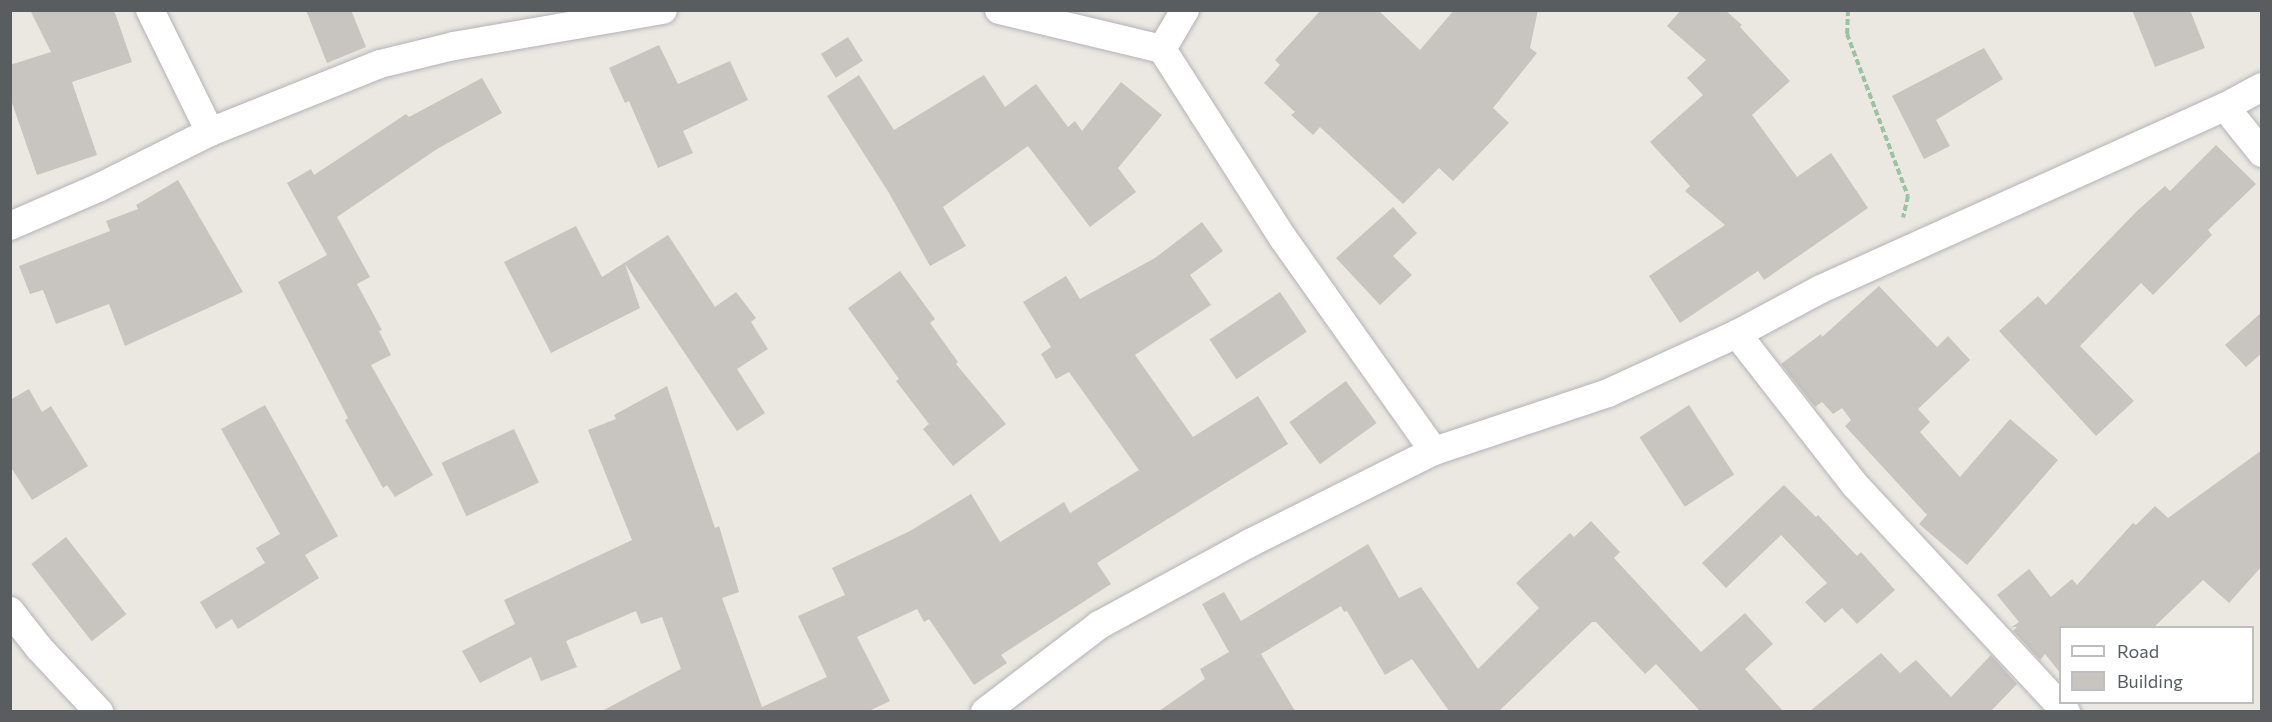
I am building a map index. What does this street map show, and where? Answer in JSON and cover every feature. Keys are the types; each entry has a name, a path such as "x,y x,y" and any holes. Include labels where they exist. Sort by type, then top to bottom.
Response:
{"street":[{"path":"150,10 210,132"},
{"path":"10,226 100,187 210,132 380,64 454,46 663,10"},
{"path":"999,10 1162,49 1283,238 1434,451"},
{"path":"1162,49 1185,10"},
{"path":"985,711 1099,625 1250,543 1434,451 1608,393 1737,334 1821,289 2225,107 2262,87"},
{"path":"2225,107 2262,153"},
{"path":"1737,334 1855,485 2059,704"},
{"path":"10,611 39,648 99,711"}],"path":[{"path":"1848,10 1847,34 1908,196 1893,257"}],"building":[{"path":"30,10 114,10 132,62 72,82 97,155 37,175 10,97 10,65 51,52"},
{"path":"306,10 351,10 366,47 327,63"},
{"path":"1321,10 1378,10 1420,50 1454,10 1538,10 1530,48 1537,53 1493,108 1509,123 1453,181 1439,168 1403,204 1320,127 1313,135 1291,115 1295,112 1264,83 1280,65 1275,60"},
{"path":"1681,10 1725,10 1742,25 1740,27 1790,81 1752,115 1797,177 1831,153 1868,208 1764,280 1758,271 1680,323 1649,276 1725,225 1685,191 1690,186 1650,142 1703,95 1687,78 1706,60 1667,26"},
{"path":"2132,10 2190,10 2205,48 2155,67"},
{"path":"848,37 863,61 836,78 821,54"},
{"path":"659,45 678,84 730,61 748,100 683,131 693,153 658,168 629,101 625,103 609,68"},
{"path":"1984,48 2003,79 1936,120 1950,146 1924,159 1892,96"},
{"path":"859,75 894,130 984,75 1005,107 1036,84 1068,127 1075,121 1082,131 1121,82 1162,115 1118,168 1136,192 1090,227 1028,146 943,207 966,246 930,266 889,193 827,96"},
{"path":"482,78 502,113 437,149 337,217 370,277 357,284 382,330 379,331 391,355 371,365 433,475 395,497 387,485 383,488 345,420 348,418 278,282 327,255 287,183 311,169 314,175 406,114 409,117"},
{"path":"2216,145 2256,184 2208,230 2212,235 2153,295 2141,283 2080,346 2134,401 2096,436 1999,331 2038,296 2046,305 2137,211 2165,186 2170,191"},
{"path":"178,180 243,292 125,346 109,304 56,324 43,290 30,294 19,266 110,231 106,221 138,209 136,205"},
{"path":"1393,207 1417,233 1393,256 1412,275 1380,305 1336,258"},
{"path":"1202,222 1223,251 1190,275 1211,305 1135,355 1193,437 1258,396 1288,444 1097,563 1111,584 1001,655 1007,663 974,685 929,619 924,622 917,609 857,637 890,701 869,711 602,711 681,669 662,617 641,624 636,611 566,641 577,667 541,681 531,657 480,683 462,651 515,624 504,600 632,540 588,430 616,419 614,415 667,386 715,528 719,526 739,592 722,598 762,707 827,677 798,616 845,595 832,568 910,531 971,494 1000,542 1064,502 1070,513 1139,470 1069,372 1056,379 1041,354 1051,347 1023,302 1066,276 1080,299 1155,258"},
{"path":"576,226 602,277 668,235 715,307 736,292 756,318 751,322 768,349 737,369 765,413 737,431 625,264 640,308 551,353 504,262"},
{"path":"900,271 935,319 930,323 958,362 956,364 1006,424 953,466 923,429 929,424 896,381 899,379 848,308"},
{"path":"1879,286 1937,347 1948,336 1970,360 1918,409 1930,422 1920,432 1960,477 2010,419 2058,460 1967,565 1919,524 1927,515 1845,426 1851,420 1842,408 1833,414 1822,402 1815,407 1781,364 1821,334 1822,337"},
{"path":"1280,292 1307,332 1236,379 1210,340"},
{"path":"2262,312 2262,353 2246,367 2225,345"},
{"path":"1346,381 1377,423 1320,464 1289,422"},
{"path":"29,389 42,412 51,406 88,466 32,500 10,466 10,400"},
{"path":"265,405 338,536 305,555 319,578 238,629 232,619 216,629 200,602 265,563 256,548 280,534 221,429"},
{"path":"1689,405 1734,475 1685,507 1640,437"},
{"path":"514,429 539,482 466,516 441,463"},
{"path":"2262,450 2262,566 2229,603 2203,580 2155,626 2059,626 2059,672 2045,654 2040,660 2013,631 2017,627 2012,627 2019,622 1997,595 2029,569 2051,597 2072,579 2077,585 2133,523 2136,525 2155,506 2168,518"},
{"path":"1784,485 1816,517 1818,515 1857,556 1861,552 1895,590 1857,624 1842,608 1825,623 1805,602 1827,583 1781,535 1726,588 1702,563"},
{"path":"1591,521 1620,552 1614,558 1701,652 1745,613 1773,644 1745,669 1783,711 1700,711 1656,664 1645,674 1596,622 1592,622 1499,711 1449,711 1412,659 1385,675 1347,611 1344,612 1341,606 1261,654 1295,711 1159,711 1205,679 1200,669 1229,652 1202,604 1224,592 1241,621 1368,544 1399,598 1421,587 1478,669 1539,608 1516,583 1570,533 1574,537"},
{"path":"66,537 126,614 92,641 31,564"},
{"path":"1881,653 1900,673 1916,660 1951,697 1991,655 2017,684 1991,711 1810,711"}]}
